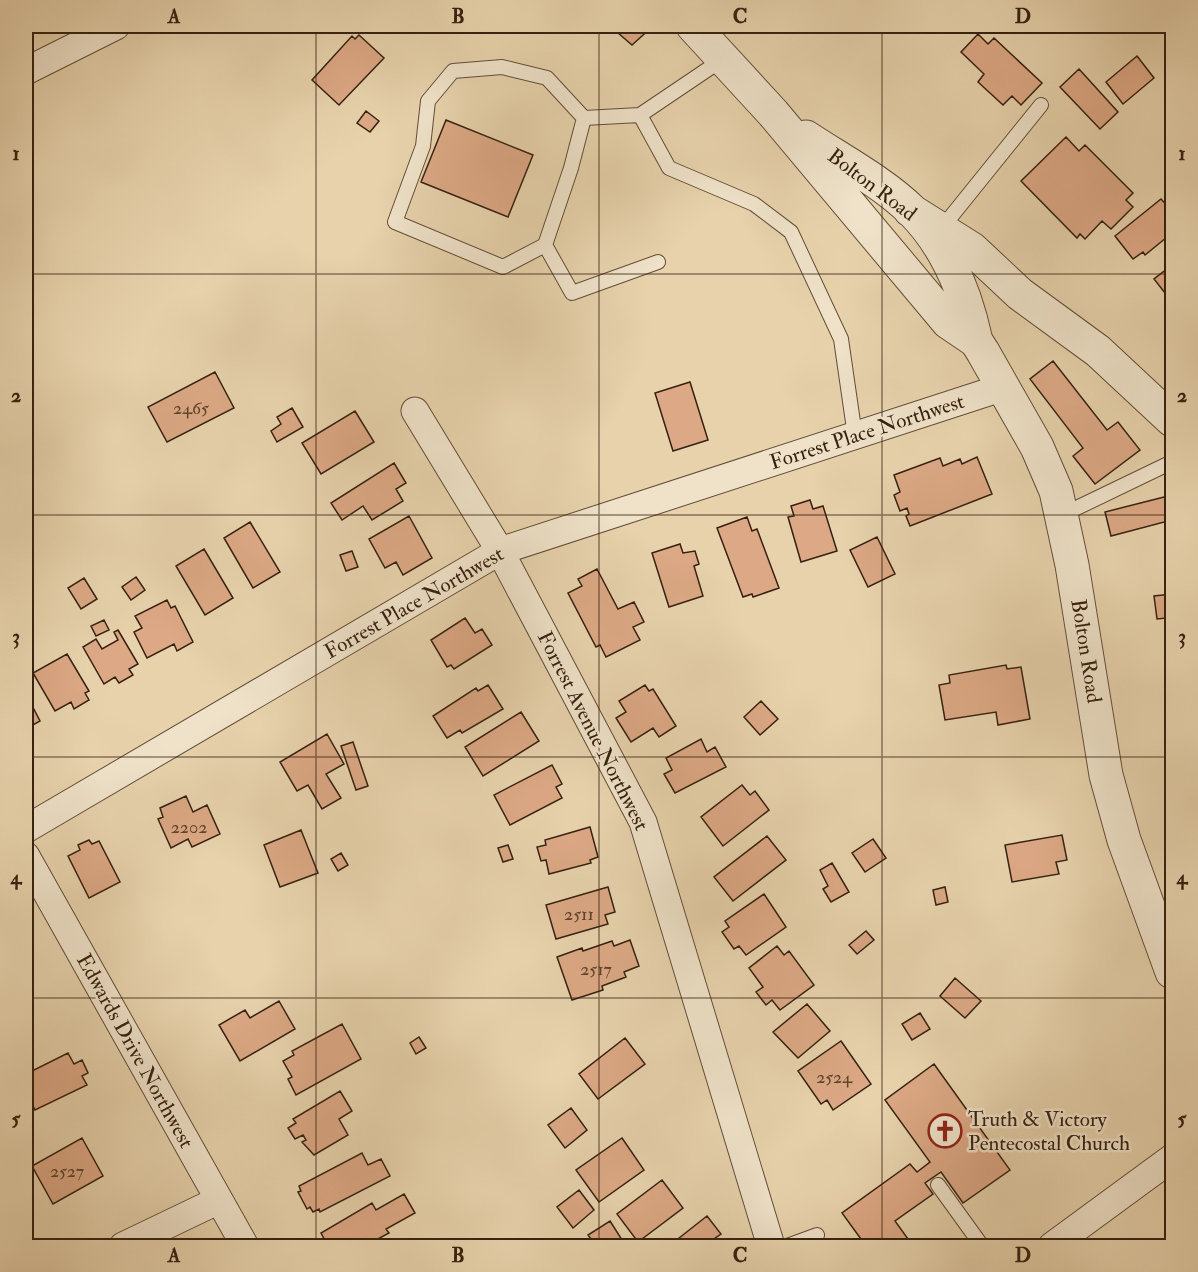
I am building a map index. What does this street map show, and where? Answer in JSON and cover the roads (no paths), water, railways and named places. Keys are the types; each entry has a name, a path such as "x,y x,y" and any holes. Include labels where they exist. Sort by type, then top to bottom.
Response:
{"street":[{"path":"26,71 116,26"},
{"name":"Bolton Road","path":"693,26 774,113 948,322 976,341"},
{"name":"Bolton Road","path":"774,113 910,210 943,243 963,291 976,341 1004,387 1047,468 1062,515 1106,775 1124,840 1173,972"},
{"path":"820,169 874,210 943,243 1020,294 1098,351 1173,420"},
{"name":"Forrest Place Northwest","path":"26,829 500,551 1004,387"},
{"name":"Forrest Avenue Northwest","path":"416,411 500,551 643,822 771,1246"},
{"name":"Edwards Drive Northwest","path":"26,856 245,1246"},
{"path":"1052,1246 1173,1158"},
{"path":"123,1246 219,1200"}],"lane":[{"path":"584,118 640,115 724,59"},
{"path":"502,67 547,78 584,118 571,168 545,245 503,267 395,222 423,146 428,101 453,71 502,67"},
{"path":"943,243 1041,105"},
{"path":"640,115 669,168 754,204 791,232 841,339 855,435"},
{"path":"545,245 572,293 658,262"},
{"path":"1062,515 1173,462"},
{"path":"938,1185 982,1246"},
{"path":"787,1246 817,1235"}],"place":[{"name":"Truth & Victory Pentecostal Church","path":"945,1131"}]}
